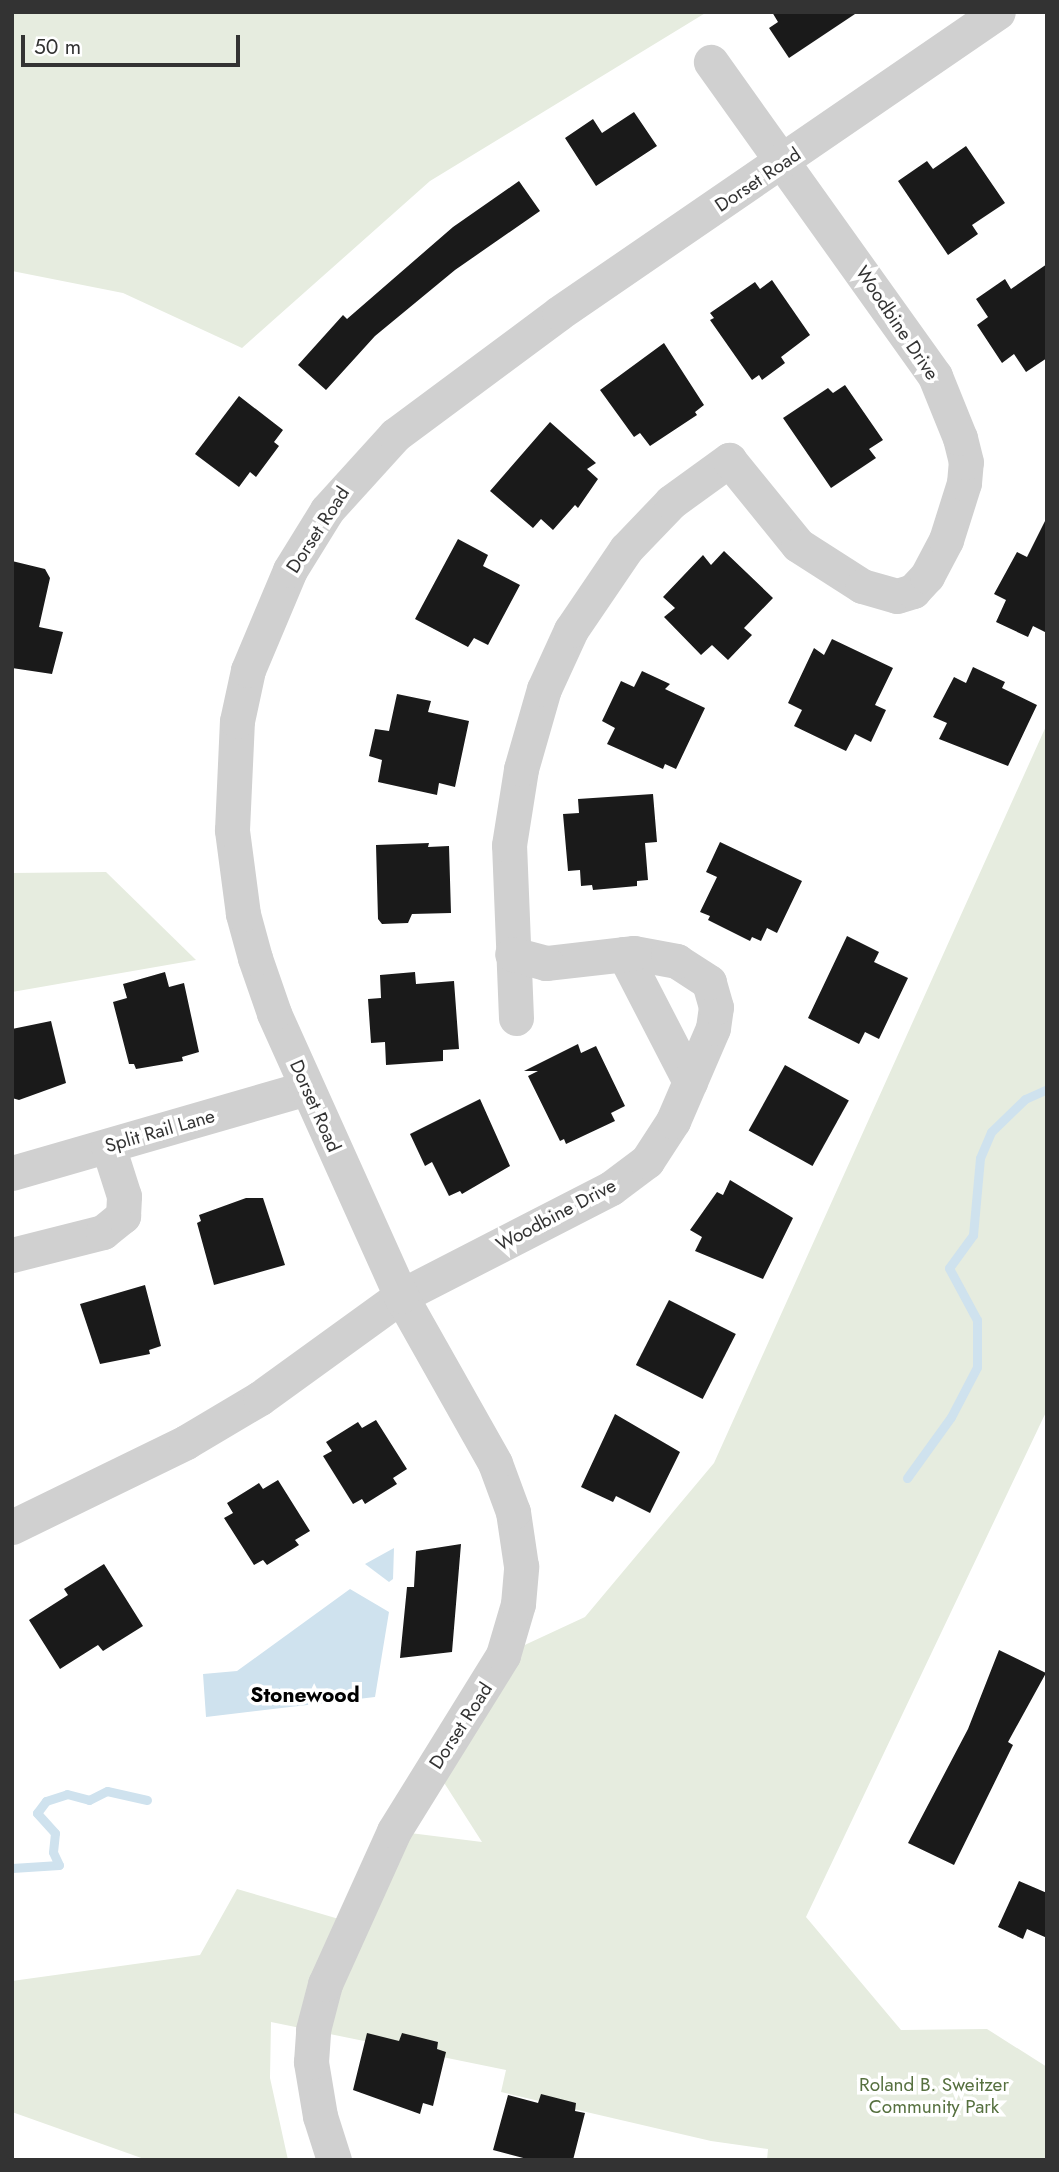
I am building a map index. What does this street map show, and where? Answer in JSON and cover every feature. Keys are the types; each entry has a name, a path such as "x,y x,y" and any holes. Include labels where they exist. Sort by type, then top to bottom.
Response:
{"street":[{"name":"Dorset Road","path":"334,2160 320,2116 311,2062 313,2030 325,1984 394,1830 499,1664 513,1628 520,1586 518,1539 506,1489 468,1409 401,1296 307,1088 255,958 243,914 232,830 236,734 248,670 290,570 351,479 395,435 559,313 785,162 998,12"},
{"path":"711,62 785,162"},
{"name":"Woodbine Drive","path":"401,1296 631,1175 660,1145 713,1028 716,1007 709,982 677,961 624,954 546,963 512,954 509,845 532,723 571,630 592,593 671,502 729,460 798,544 862,586 897,596 913,591 927,576 946,540 964,484 966,462 952,412 935,376 785,162"},
{"path":"512,954 516,1018"},
{"path":"624,954 690,1082"},
{"name":"Split Rail Lane","path":"12,1173 307,1088"},
{"path":"12,1255 103,1232 123,1216 124,1196 108,1146"},
{"path":"12,1527 102,1487 219,1423 401,1296"}],"green space":[{"path":"12,12 707,12 430,181 242,348 123,293 12,271"},
{"name":"Roland B. Sweitzer Community Park","path":"1047,724 1047,1410 806,1917 901,2030 987,2029 1047,2067 1047,2160 767,2160 768,2149 711,2141 501,2092 506,2070 271,2022 270,2078 288,2160 147,2160 12,2112 12,1981 200,1955 237,1889 349,1922 394,1831 482,1842 434,1767 503,1655 585,1617 714,1463"},
{"path":"106,872 196,960 12,992 12,873"}],"water":[{"path":"394,1548 393,1579 389,1582 365,1564"},
{"path":"350,1589 389,1612 375,1697 206,1717 203,1674 237,1671"}],"building":[{"path":"772,12 858,12 789,58 769,28 778,22"},
{"path":"634,112 657,146 596,186 565,138 593,119 602,133"},
{"path":"966,146 1005,203 972,225 978,234 948,255 898,181 927,161 933,169"},
{"path":"519,181 540,211 455,270 375,336 326,390 298,365 343,315 347,319 453,227"},
{"path":"1047,264 1047,358 1026,372 1014,354 1002,363 977,325 988,317 976,299 1005,279 1011,289"},
{"path":"772,280 810,335 781,357 785,363 762,380 759,375 752,380 710,320 714,318 710,313 755,282 760,289"},
{"path":"664,343 704,405 695,412 697,415 650,446 640,433 634,437 600,390"},
{"path":"845,385 883,440 869,449 876,458 831,488 783,418 828,388 833,393"},
{"path":"239,396 283,430 274,442 279,446 256,477 250,472 239,487 195,454"},
{"path":"550,422 596,463 587,469 598,479 578,508 575,505 553,530 541,519 533,528 490,491"},
{"path":"1047,517 1047,633 1033,626 1028,637 996,622 1006,600 994,594 1017,552 1027,557"},
{"path":"458,539 488,555 483,566 520,585 488,645 474,638 468,647 415,619"},
{"path":"724,551 773,598 744,628 752,635 728,660 712,645 701,655 664,617 675,608 663,597 703,555 711,565"},
{"path":"12,561 45,569 50,578 39,627 63,632 52,674 12,668"},
{"path":"832,639 893,668 875,705 886,710 871,742 855,734 846,751 794,726 802,710 788,703 814,648 824,655"},
{"path":"973,667 1005,682 1002,688 1037,705 1008,766 939,739 947,723 933,717 954,677 966,683"},
{"path":"642,671 670,684 665,689 705,708 676,769 665,764 663,769 607,744 615,728 602,721 621,681 634,687"},
{"path":"397,694 431,701 428,712 469,721 455,787 439,783 437,795 378,782 382,760 369,756 375,729 389,731"},
{"path":"653,794 657,842 645,843 648,880 637,881 637,886 593,890 592,885 581,886 580,870 568,871 563,814 579,813 578,799"},
{"path":"720,842 802,881 777,933 767,928 761,941 752,937 750,941 708,920 710,916 700,912 717,877 706,872"},
{"path":"429,843 428,847 449,846 451,913 412,914 408,923 382,924 378,919 376,845"},
{"path":"847,936 879,952 874,962 908,978 879,1039 865,1032 859,1044 808,1018"},
{"path":"165,972 169,987 184,983 199,1052 182,1057 183,1061 136,1069 134,1064 129,1064 113,1002 127,998 123,984"},
{"path":"415,972 416,984 454,981 459,1049 443,1050 443,1061 386,1065 385,1042 371,1043 368,999 381,998 380,975"},
{"path":"51,1021 66,1083 19,1100 12,1098 12,1029"},
{"path":"578,1044 581,1053 596,1046 625,1106 611,1113 615,1121 566,1144 564,1139 560,1141 528,1076 538,1071 524,1071"},
{"path":"785,1065 849,1100 812,1166 749,1131"},
{"path":"480,1099 510,1166 462,1194 460,1191 449,1196 432,1162 425,1166 410,1134"},
{"path":"730,1180 793,1218 763,1279 695,1251 702,1237 690,1230 717,1192 723,1195"},
{"path":"246,1198 263,1198 285,1265 214,1285 197,1223 201,1221 199,1215"},
{"path":"145,1285 161,1346 149,1350 150,1354 100,1364 80,1304"},
{"path":"669,1300 736,1334 703,1399 636,1365"},
{"path":"615,1414 680,1452 650,1513 616,1496 613,1502 581,1487"},
{"path":"376,1420 407,1469 393,1478 397,1484 365,1504 362,1499 353,1504 323,1456 332,1451 326,1442 358,1422 362,1428"},
{"path":"278,1480 310,1531 295,1540 299,1545 267,1565 263,1560 254,1565 224,1518 233,1513 227,1503 259,1483 263,1489"},
{"path":"461,1544 452,1652 400,1658 407,1587 414,1587 416,1551"},
{"path":"104,1564 143,1626 103,1651 98,1645 60,1669 29,1620 68,1595 64,1589"},
{"path":"999,1650 1046,1673 1008,1742 1013,1745 954,1865 908,1843 968,1729"},
{"path":"1019,1881 1047,1893 1047,1938 1027,1929 1023,1939 998,1927"},
{"path":"367,2033 399,2041 402,2033 438,2042 437,2049 446,2052 433,2106 423,2103 420,2114 353,2090"},
{"path":"541,2094 576,2103 575,2111 585,2113 573,2160 531,2160 493,2150 508,2095 538,2103"}],"waterway":[{"path":"907,1478 951,1417 977,1367 977,1320 949,1268 973,1235 980,1158 991,1132 1025,1099 1047,1089"},
{"path":"12,1868 59,1865 53,1852 55,1833 37,1813 46,1801 67,1794 89,1800 107,1791 147,1800"}],"district":[{"name":"Stonewood","path":"305,1695"}]}
